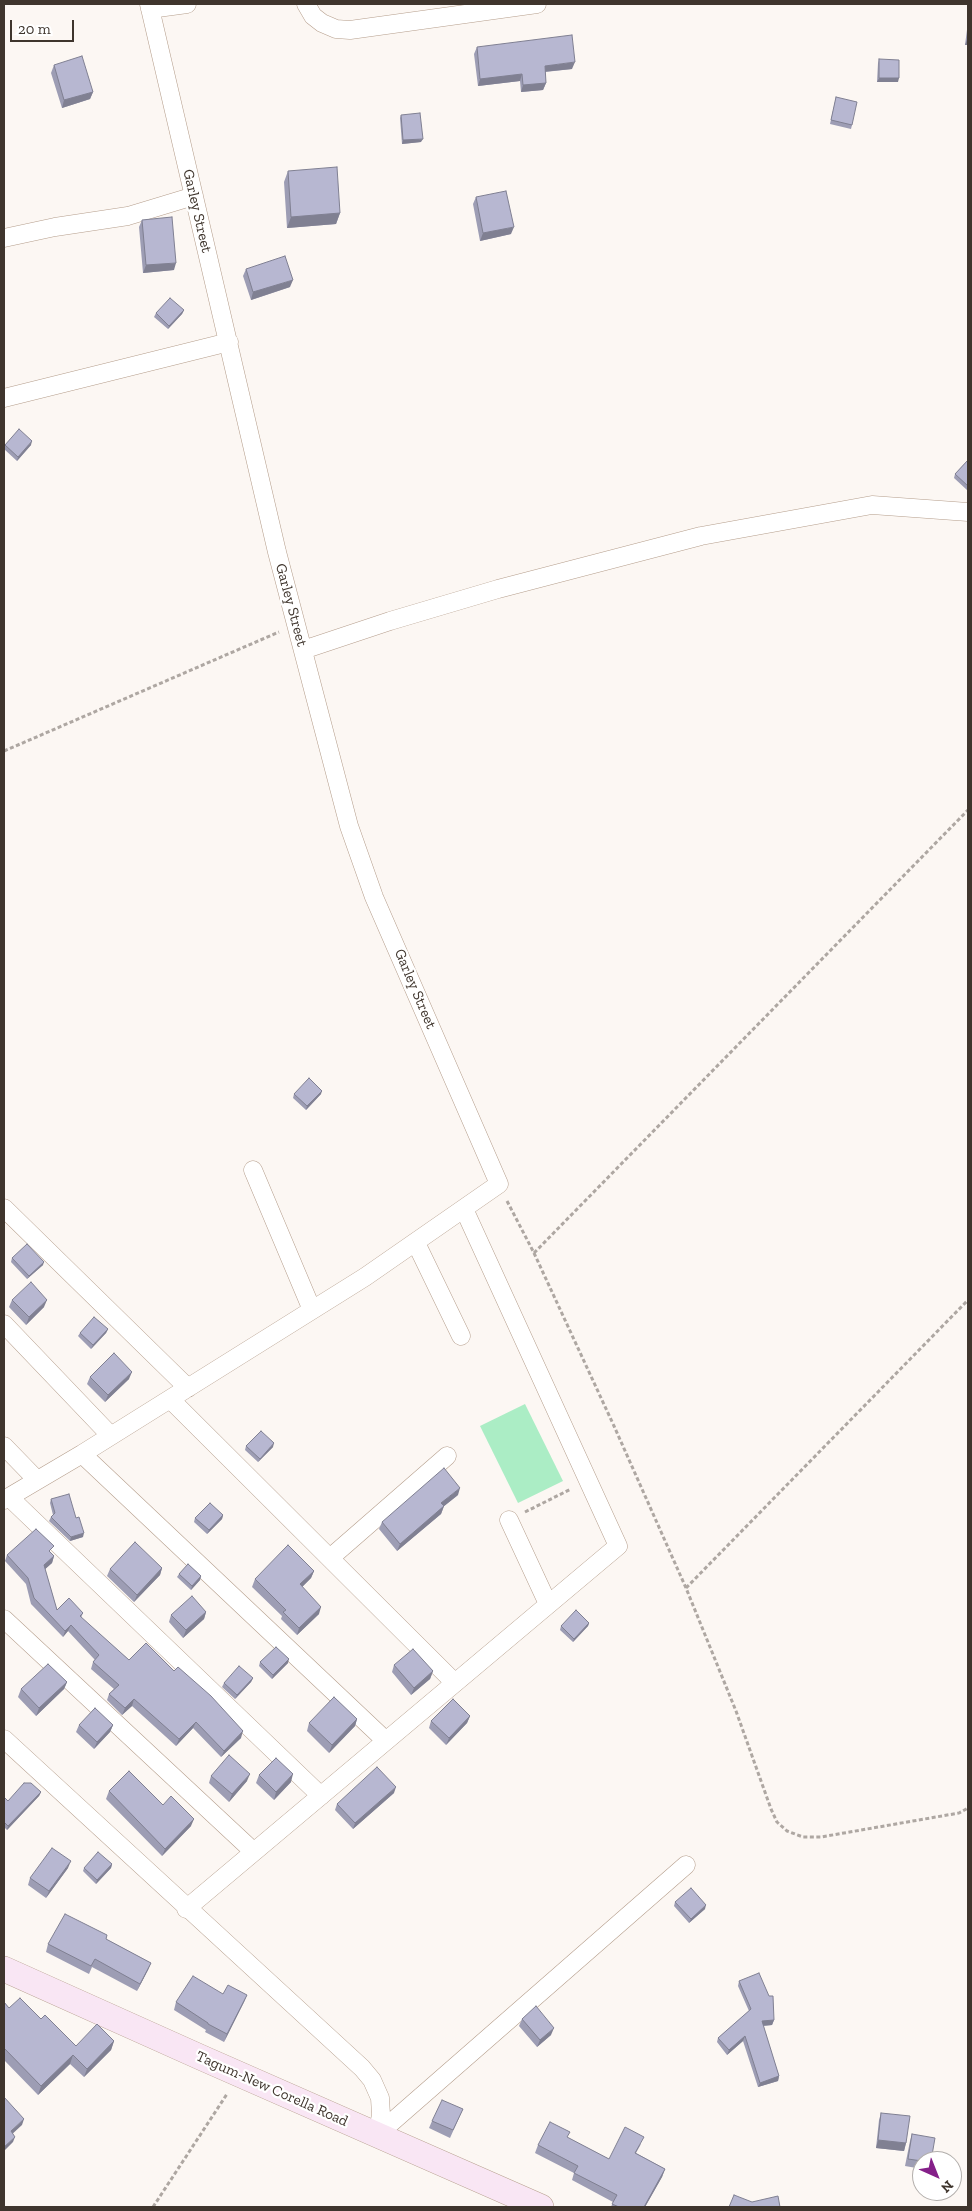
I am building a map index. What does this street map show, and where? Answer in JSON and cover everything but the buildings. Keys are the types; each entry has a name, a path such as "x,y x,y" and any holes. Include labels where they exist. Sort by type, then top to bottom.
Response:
{"main road":[{"name":"Tagum-New Corella Road","path":"4,1969 241,2076 541,2207"}],"street":[{"path":"149,6 187,4"},
{"path":"306,4 313,16 322,23 336,29 350,30 537,4"},
{"name":"Garley Street","path":"149,6 296,625 349,826 374,897 499,1184"},
{"path":"4,238 128,216 194,196"},
{"path":"4,398 229,342"},
{"path":"303,650 390,620 498,589 700,536 872,505 968,512"},
{"path":"253,1170 312,1310"},
{"path":"321,1796 6,1498 82,1454 312,1310 416,1243 499,1184"},
{"path":"4,1208 188,1388"},
{"path":"186,1909 618,1546 464,1209"},
{"path":"416,1243 461,1336"},
{"path":"4,1324 111,1436"},
{"path":"170,1399 455,1683"},
{"path":"4,1446 37,1480"},
{"path":"82,1454 386,1741"},
{"path":"330,1558 447,1456"},
{"path":"509,1520 548,1604"},
{"path":"4,1619 254,1852"},
{"path":"4,1739 372,2080 380,2098 382,2115 377,2135"},
{"path":"377,2135 686,1865"}],"path":[{"path":"4,751 296,625"},
{"path":"534,1253 968,810"},
{"path":"499,1184 534,1253 686,1588 736,1711 777,1822 787,1831 803,1836 821,1837 958,1813 968,1808"},
{"path":"686,1588 968,1300"},
{"path":"509,1520 587,1481"},
{"path":"153,2207 241,2076"}],"green space":[{"path":"525,1404 563,1481 518,1503 480,1426"}]}
